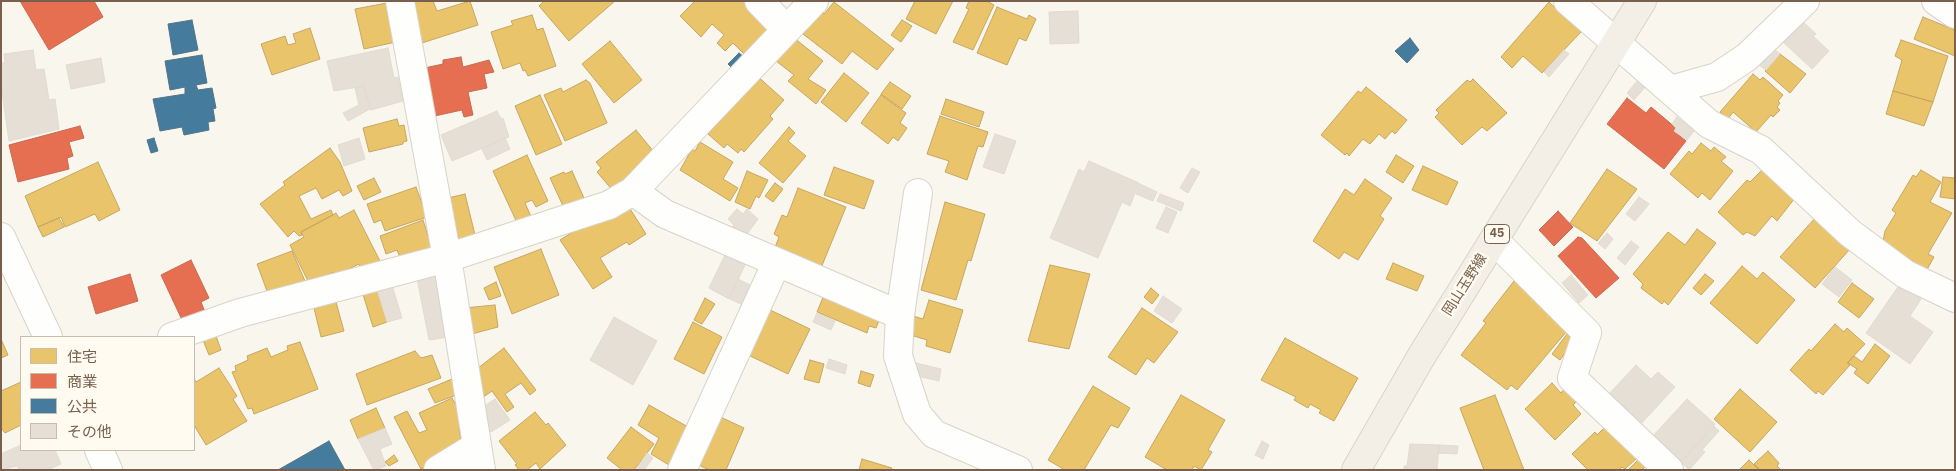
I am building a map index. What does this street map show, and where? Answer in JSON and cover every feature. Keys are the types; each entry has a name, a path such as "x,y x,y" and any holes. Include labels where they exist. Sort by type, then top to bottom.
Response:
{"main road":[{"name":"岡山玉野線","path":"1356,470 1420,357 1642,1"}],"street":[{"path":"400,1 447,258 479,458 438,470"},
{"path":"758,1 786,29"},
{"path":"175,336 240,313 447,258 609,205 633,191 814,1"},
{"path":"1568,1 1709,124 1760,150 1850,233 1905,274 1955,298"},
{"path":"1671,90 1717,77 1747,57 1805,1"},
{"path":"1936,1 1955,14"},
{"path":"633,191 665,214 776,264 900,316"},
{"path":"918,193 900,316 898,356 917,414 934,434 1018,470"},
{"path":"1,237 48,336"},
{"path":"1494,240 1587,333 1572,378 1669,470"},
{"path":"682,470 776,264"},
{"path":"99,451 108,470"}],"building: 住宅":[{"path":"408,1 433,1 437,11 470,1 478,25 422,43"},
{"path":"544,1 615,1 569,41 539,6"},
{"path":"695,1 745,1 773,29 746,56 733,43 725,51 717,43 724,35 712,24 701,37 680,16"},
{"path":"915,1 953,1 936,34 906,19"},
{"path":"969,1 987,1 994,5 973,50 953,42 969,9 966,8"},
{"path":"834,2 894,49 877,70 852,51 842,64 803,34 821,11 824,14"},
{"path":"1549,2 1581,32 1542,73 1523,56 1512,68 1501,57"},
{"path":"387,3 396,42 364,49 355,9"},
{"path":"997,7 1027,19 1029,15 1036,19 1026,41 1019,38 1007,65 977,53"},
{"path":"532,15 537,30 543,28 556,66 528,76 525,70 523,71 520,63 503,69 491,32 513,25 511,21"},
{"path":"1923,17 1955,30 1955,56 1914,39"},
{"path":"902,20 912,26 901,42 891,35"},
{"path":"310,28 320,59 272,75 261,44 285,36 288,45 296,43 293,34"},
{"path":"789,34 823,61 808,79 826,90 816,104 788,81 794,75 771,57"},
{"path":"1901,40 1948,56 1933,102 1893,91 1902,60 1895,56"},
{"path":"610,41 642,80 614,103 582,64"},
{"path":"1780,54 1806,74 1790,93 1765,71"},
{"path":"844,73 869,93 846,122 821,102"},
{"path":"755,74 784,100 770,116 773,119 744,152 741,149 738,153 727,144 724,148 708,134 728,111 725,109"},
{"path":"1753,74 1760,80 1763,77 1783,95 1778,101 1780,103 1777,107 1780,110 1773,117 1771,115 1756,132 1733,112 1728,119 1720,112"},
{"path":"1473,79 1507,113 1487,131 1482,127 1462,145 1435,117 1439,113 1436,110 1467,80 1470,82"},
{"path":"586,80 590,83 607,123 565,141 544,95 561,88 563,92"},
{"path":"890,82 911,96 902,109 881,94"},
{"path":"1366,87 1407,120 1395,134 1392,131 1385,139 1379,134 1370,144 1363,139 1349,156 1347,153 1345,155 1321,135 1358,91 1361,93"},
{"path":"1893,91 1933,102 1924,126 1886,114"},
{"path":"540,95 562,144 536,155 515,106"},
{"path":"881,95 906,113 900,123 907,128 898,141 893,137 888,144 861,123"},
{"path":"946,99 984,112 979,127 941,114"},
{"path":"940,116 988,132 983,147 978,146 967,180 945,172 949,161 927,154"},
{"path":"397,119 399,126 404,125 407,141 403,142 403,144 369,152 363,128"},
{"path":"789,127 795,133 788,141 806,156 783,183 759,163"},
{"path":"636,130 658,157 614,192 597,172 601,168 596,162"},
{"path":"700,142 733,162 723,179 738,188 730,201 680,170 692,149 695,151"},
{"path":"1701,143 1711,151 1714,147 1726,157 1721,161 1733,171 1710,200 1702,193 1698,198 1670,174 1689,151 1692,154"},
{"path":"330,148 340,162 352,191 343,196 339,190 322,199 316,188 299,196 311,219 331,210 333,215 301,232 302,235 299,236 294,231 288,237 260,204 285,185 283,182"},
{"path":"527,155 548,201 536,207 532,200 525,203 533,221 519,227 493,171"},
{"path":"1396,155 1414,166 1403,183 1386,172"},
{"path":"98,162 120,210 99,221 95,214 65,227 61,217 38,227 25,196"},
{"path":"1423,166 1458,182 1447,205 1412,190"},
{"path":"834,167 874,181 864,209 824,195"},
{"path":"1607,169 1637,189 1597,241 1570,223"},
{"path":"1762,170 1795,198 1777,221 1772,216 1755,236 1747,232 1743,235 1718,212 1747,180 1750,182"},
{"path":"1921,170 1941,182 1930,202 1952,213 1928,254 1934,257 1923,277 1881,252 1885,231 1896,213 1892,210 1913,175 1916,177"},
{"path":"572,171 584,198 564,208 550,178"},
{"path":"747,171 768,180 759,198 756,196 750,209 735,202"},
{"path":"1943,177 1955,178 1955,199 1940,197"},
{"path":"374,178 381,192 364,200 357,186"},
{"path":"1365,179 1392,198 1380,216 1384,219 1358,260 1344,252 1339,259 1313,241 1345,189 1354,195"},
{"path":"775,183 783,189 773,202 765,196"},
{"path":"416,187 427,217 385,231 381,220 374,223 367,204"},
{"path":"798,188 846,207 821,268 774,250 779,237 774,234 782,215 787,217"},
{"path":"465,194 476,239 455,245 444,199"},
{"path":"945,202 985,214 971,261 968,260 956,300 921,290"},
{"path":"627,204 646,234 629,245 627,242 600,258 612,277 593,289 560,240 601,214"},
{"path":"354,210 380,261 362,271 359,264 335,276 334,272 314,281 313,278 308,281 290,245 304,237 301,232 336,213 339,218"},
{"path":"1816,217 1851,248 1815,288 1780,257"},
{"path":"59,218 64,227 43,237 38,227"},
{"path":"423,220 432,248 401,260 397,250 386,254 380,236"},
{"path":"1697,229 1716,243 1668,305 1664,301 1662,304 1641,288 1643,284 1633,274 1668,232 1685,245"},
{"path":"541,249 559,295 512,314 494,267"},
{"path":"292,251 305,281 272,293 270,290 267,291 257,264"},
{"path":"1393,263 1424,276 1417,291 1386,279"},
{"path":"1050,265 1090,274 1069,349 1028,341"},
{"path":"1742,266 1757,279 1763,272 1795,300 1757,344 1710,303"},
{"path":"1705,274 1714,281 1701,295 1693,288"},
{"path":"1514,281 1542,303 1567,331 1517,390 1511,385 1507,390 1461,355 1486,323 1483,321"},
{"path":"496,282 501,296 489,300 484,288"},
{"path":"1852,283 1874,299 1859,318 1838,302"},
{"path":"376,287 387,322 373,327 362,291"},
{"path":"1151,288 1159,295 1152,304 1144,297"},
{"path":"826,290 882,313 876,328 869,326 867,333 817,312"},
{"path":"705,298 715,304 702,324 694,320"},
{"path":"929,300 963,310 950,353 926,346 927,340 907,334 913,316 923,319"},
{"path":"336,302 344,331 321,337 314,308"},
{"path":"495,305 498,327 468,335 464,308"},
{"path":"1142,308 1178,332 1154,363 1147,358 1136,375 1108,357"},
{"path":"768,309 810,329 788,374 746,354"},
{"path":"693,322 722,337 704,374 674,359"},
{"path":"1835,324 1844,332 1847,328 1865,344 1847,363 1850,365 1823,395 1818,391 1816,394 1790,370 1809,349 1811,351"},
{"path":"1567,334 1575,340 1560,360 1552,354"},
{"path":"216,336 221,350 209,355 203,340"},
{"path":"1285,338 1358,378 1334,421 1319,413 1321,410 1310,404 1308,408 1294,400 1296,397 1261,380"},
{"path":"1,339 8,355 1,358"},
{"path":"300,342 318,389 254,414 252,408 248,409 232,372 236,371 235,366 248,360 247,356 267,348 271,357 288,350 287,346"},
{"path":"1875,344 1890,356 1868,384 1854,373 1857,369 1848,363 1854,356 1862,362"},
{"path":"504,348 536,390 530,395 521,383 505,394 514,407 507,412 492,391 476,402 469,375"},
{"path":"415,351 421,358 432,355 441,378 367,405 356,374"},
{"path":"810,360 824,364 819,383 804,379"},
{"path":"219,368 237,396 233,399 247,421 206,445 195,427 195,380 196,382"},
{"path":"861,371 874,375 870,387 858,383"},
{"path":"452,379 459,394 435,403 428,389"},
{"path":"20,382 20,426 5,433 1,428 1,391"},
{"path":"1552,383 1561,393 1566,387 1578,400 1573,405 1581,414 1555,440 1525,409"},
{"path":"1093,386 1130,408 1118,428 1111,425 1084,470 1065,470 1048,460"},
{"path":"1740,389 1777,422 1750,452 1714,419"},
{"path":"1181,395 1225,420 1208,450 1212,452 1201,470 1194,466 1192,470 1167,470 1145,457"},
{"path":"1495,395 1524,470 1484,470 1460,408"},
{"path":"452,398 462,415 462,428 459,429 462,444 452,454 421,469 394,417 407,411 419,433 427,430 419,413"},
{"path":"649,405 690,428 669,465 651,454 659,438 638,425"},
{"path":"376,408 385,428 358,439 350,420"},
{"path":"535,412 546,425 548,423 566,445 540,469 536,463 527,470 519,470 515,465 517,464 499,441"},
{"path":"714,414 744,428 726,470 709,470 693,462"},
{"path":"1606,426 1637,458 1625,469 1622,467 1619,470 1588,470 1572,454 1595,432 1597,435"},
{"path":"631,427 654,444 634,470 622,470 607,458"},
{"path":"1768,451 1779,463 1777,466 1781,470 1760,470 1754,464"},
{"path":"394,455 398,461 389,466 385,462"},
{"path":"1640,458 1647,465 1642,470 1628,470"},
{"path":"862,459 892,468 891,470 859,470"},
{"path":"1749,460 1759,470 1739,470"}],"building: 商業":[{"path":"20,1 94,1 103,17 49,50"},
{"path":"461,57 463,67 489,60 494,72 484,74 487,88 468,92 473,115 464,117 462,110 430,117 420,69 443,64 443,60"},
{"path":"1627,98 1646,113 1651,107 1676,128 1674,131 1686,141 1664,169 1607,124"},
{"path":"80,126 84,138 69,142 73,156 67,158 69,169 18,182 9,145"},
{"path":"1558,211 1573,227 1554,246 1539,230"},
{"path":"1578,237 1582,238 1619,278 1596,298 1558,256"},
{"path":"191,260 209,298 201,302 205,312 183,322 161,275"},
{"path":"130,274 138,301 96,314 88,287"}],"building: 公共":[{"path":"192,20 198,50 173,55 168,24"},
{"path":"1410,38 1419,50 1407,63 1395,51"},
{"path":"739,53 744,57 733,69 728,64"},
{"path":"202,55 207,83 196,85 198,90 212,88 216,108 213,109 215,121 208,122 209,130 184,135 182,127 160,131 153,99 185,94 185,87 170,90 165,61"},
{"path":"154,138 158,151 151,153 147,140"},
{"path":"329,441 345,470 278,470"}],"building: その他":[{"path":"1078,11 1079,43 1050,44 1049,12"},
{"path":"1801,20 1816,34 1813,36 1829,51 1812,69 1782,41"},
{"path":"388,48 394,78 398,77 403,101 371,110 364,86 334,91 327,61"},
{"path":"1773,48 1780,54 1766,70 1759,65"},
{"path":"33,50 36,70 44,69 49,100 55,99 59,129 9,141 1,85 1,63 5,63 4,54"},
{"path":"1564,50 1569,54 1549,77 1544,72"},
{"path":"101,58 105,82 71,89 66,65"},
{"path":"1639,79 1647,85 1634,100 1627,93"},
{"path":"364,86 370,109 348,121 343,113 359,105 355,88"},
{"path":"497,111 501,119 503,118 509,137 452,161 441,135"},
{"path":"1677,117 1694,131 1687,140 1674,131 1676,128 1672,124"},
{"path":"995,134 1016,141 1004,174 983,167"},
{"path":"359,138 365,159 344,166 338,145"},
{"path":"505,138 510,149 487,160 482,149"},
{"path":"1089,161 1139,183 1130,206 1122,202 1098,258 1050,238 1079,169 1084,172"},
{"path":"1192,168 1200,172 1188,193 1180,188"},
{"path":"1140,184 1157,192 1153,201 1136,194"},
{"path":"1160,194 1184,203 1181,211 1157,201"},
{"path":"1639,197 1649,204 1635,221 1626,214"},
{"path":"1166,207 1177,212 1168,233 1156,228"},
{"path":"737,209 743,214 747,209 758,219 742,241 727,234 734,225 728,219"},
{"path":"1607,233 1613,239 1605,249 1598,243"},
{"path":"1631,241 1639,247 1625,265 1617,258"},
{"path":"725,255 745,265 729,299 709,288"},
{"path":"1835,267 1852,280 1839,297 1822,284"},
{"path":"438,269 449,337 429,340 416,273"},
{"path":"1571,275 1588,295 1579,303 1562,283"},
{"path":"738,279 758,289 749,308 730,299"},
{"path":"391,282 402,318 387,322 376,287"},
{"path":"1900,284 1921,299 1910,316 1933,332 1910,364 1866,333"},
{"path":"1163,296 1182,309 1172,323 1154,311"},
{"path":"817,313 835,321 831,330 813,322"},
{"path":"614,317 657,341 633,385 590,360"},
{"path":"829,359 847,365 845,374 826,368"},
{"path":"916,363 941,369 939,381 913,375"},
{"path":"1636,365 1651,379 1658,372 1675,387 1639,426 1607,396"},
{"path":"495,399 510,420 491,432 477,411"},
{"path":"1687,399 1715,424 1680,463 1652,437"},
{"path":"1714,426 1719,431 1702,450 1705,452 1689,470 1681,462"},
{"path":"385,428 392,444 380,449 386,466 374,470 358,439"},
{"path":"1262,441 1269,445 1263,459 1255,455"},
{"path":"1410,444 1439,445 1437,470 1404,470 1404,466 1407,466"},
{"path":"20,445 20,451 55,451 61,464 48,470 19,470 17,466 1,470 1,454"},
{"path":"1439,445 1458,446 1457,454 1438,453"},
{"path":"647,453 653,458 644,470 639,470 637,468"}]}
